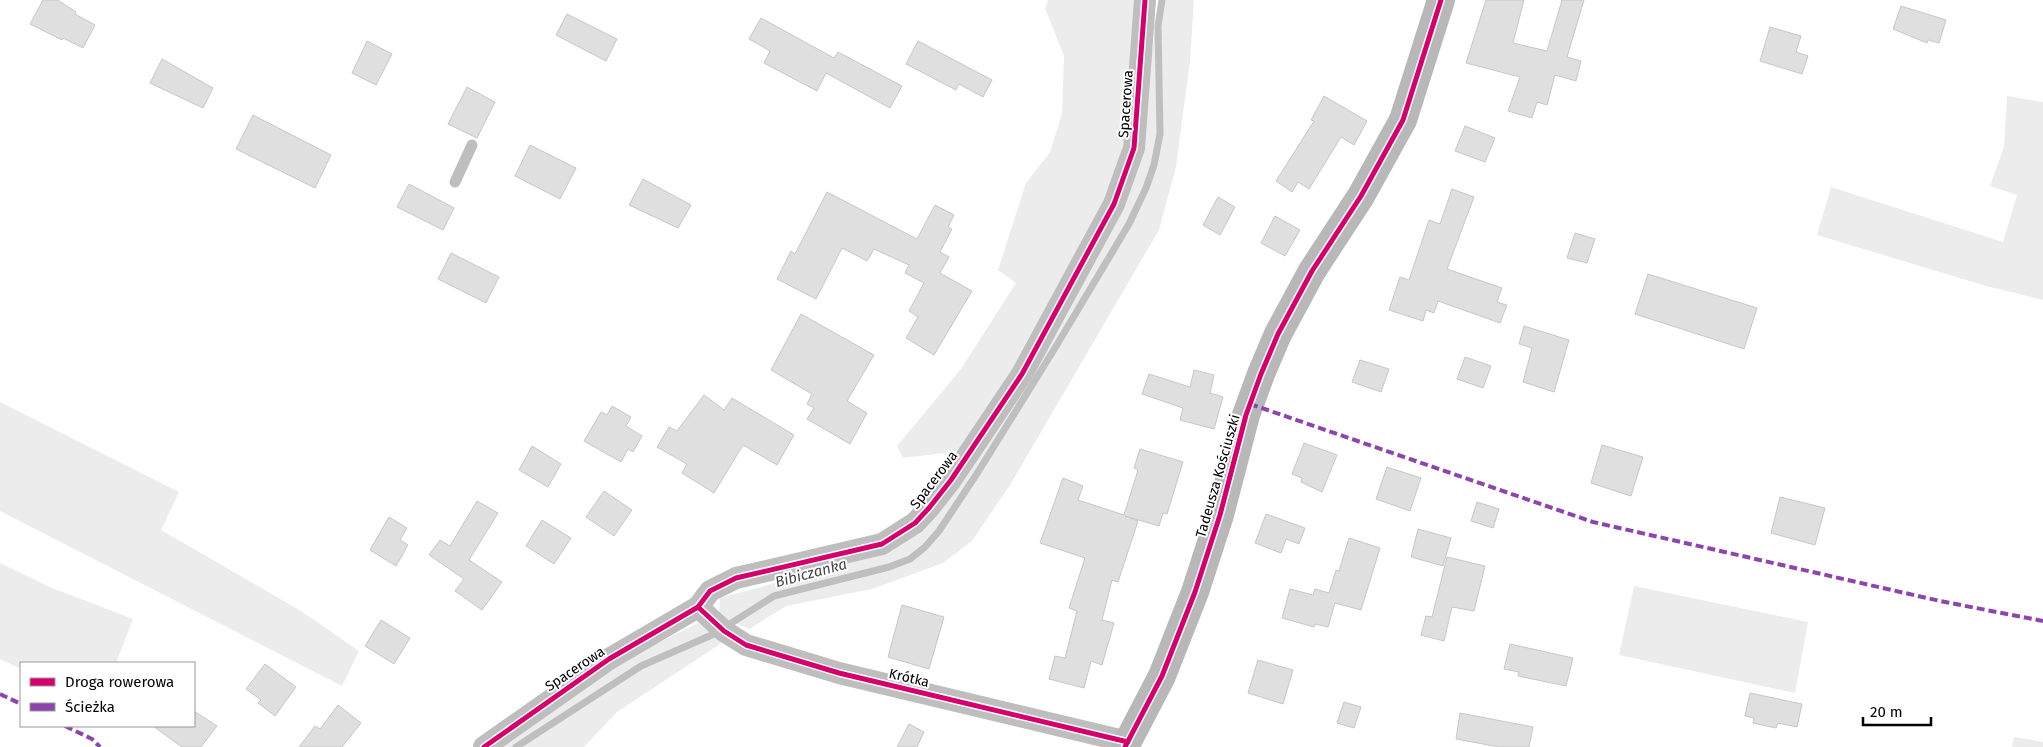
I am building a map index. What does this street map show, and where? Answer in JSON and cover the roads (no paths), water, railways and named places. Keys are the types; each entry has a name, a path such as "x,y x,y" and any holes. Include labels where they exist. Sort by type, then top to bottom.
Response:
{"street":[{"name":"Spacerowa","path":"484,747 609,659 698,607 710,591 736,578 882,544 915,523 951,480 1022,374 1114,204 1134,148 1145,0"},
{"name":"Tadeusza Kościuszki","path":"1127,744 1162,676 1195,592 1220,515 1246,415 1261,374 1278,334 1312,271 1361,196 1403,120 1441,0"},
{"name":"Krótka","path":"698,607 721,628 746,645 839,673 1127,744"}],"lane":[{"path":"455,182 472,145"}],"waterway":[{"name":"Bibiczanka","path":"516,747 641,666 714,634 774,596 889,567 910,559 925,547 939,531 1055,348 1129,224 1146,188 1154,165 1160,134 1158,26 1162,0"}]}
